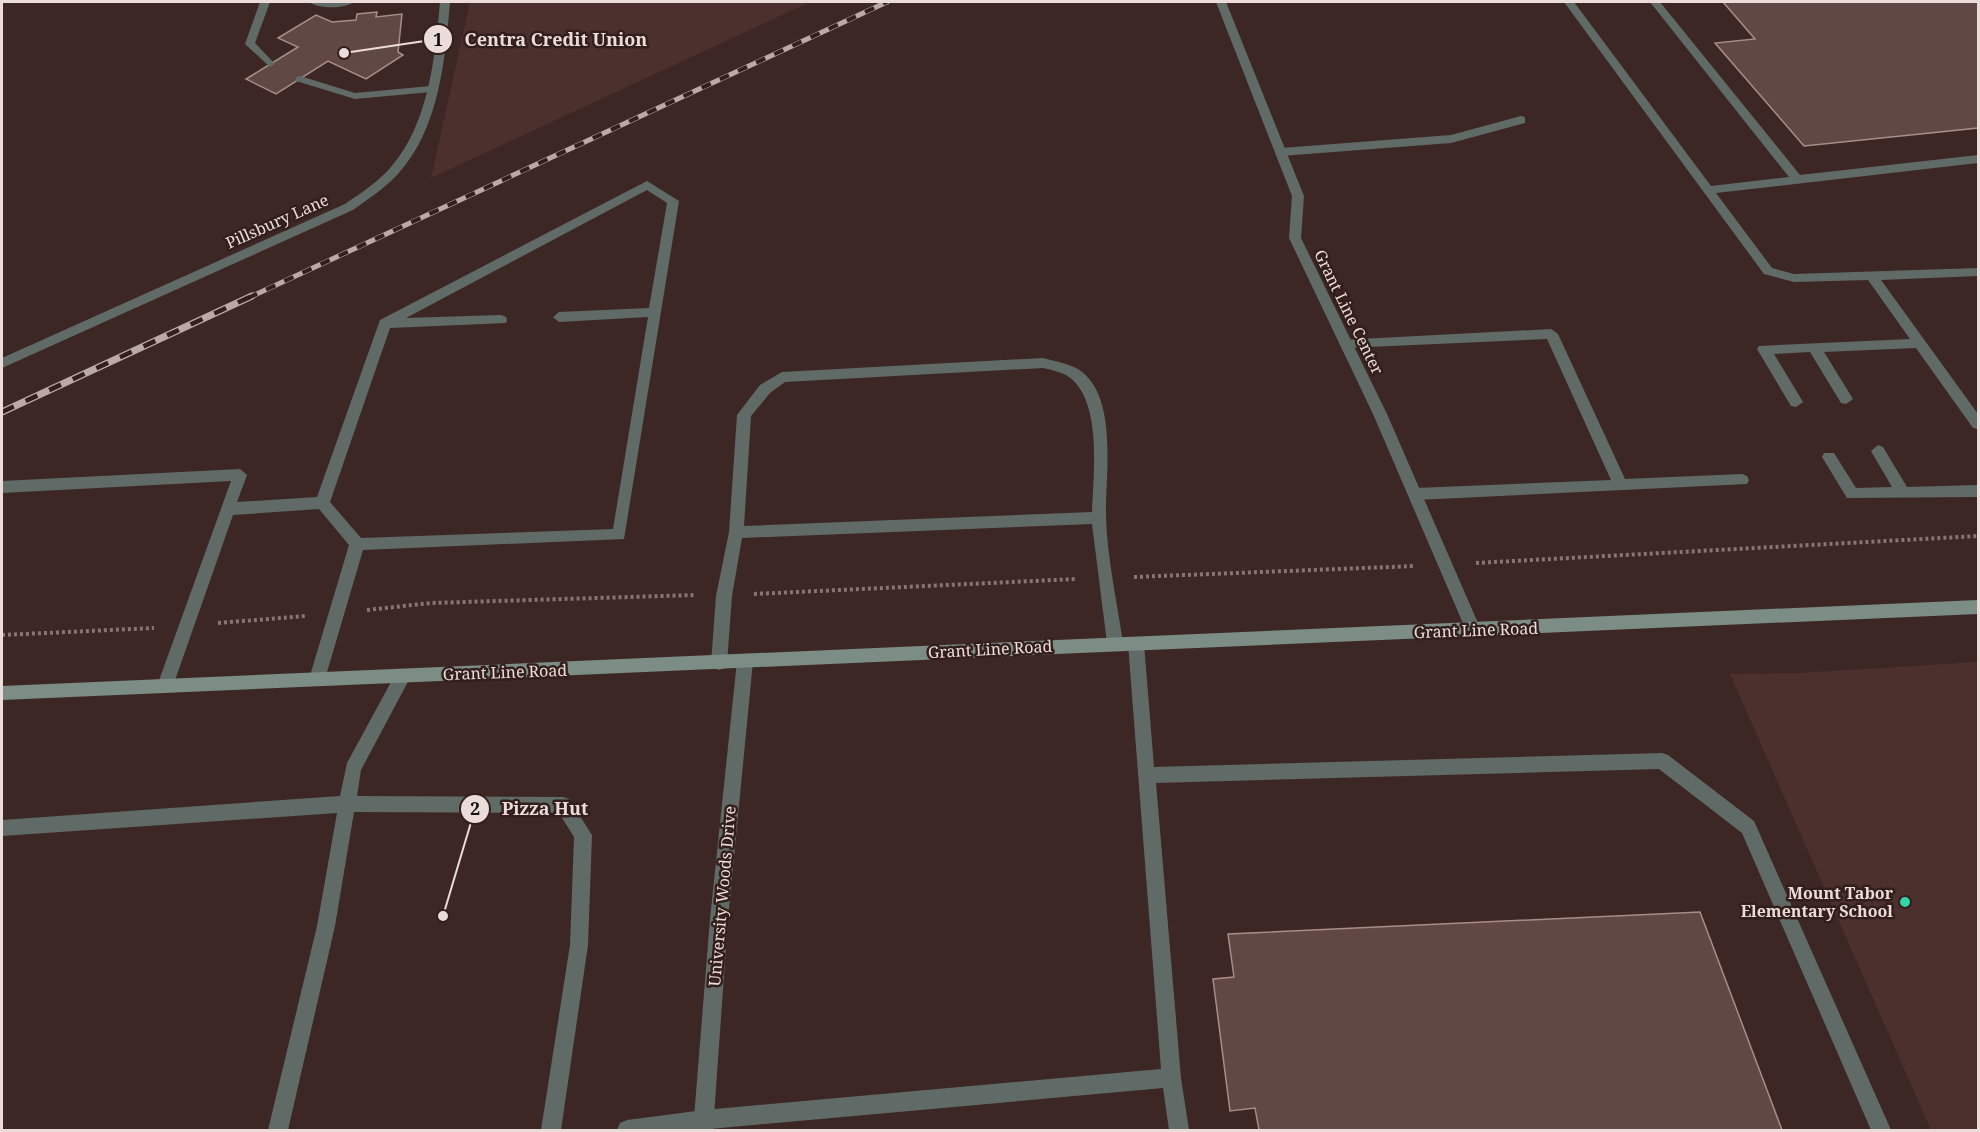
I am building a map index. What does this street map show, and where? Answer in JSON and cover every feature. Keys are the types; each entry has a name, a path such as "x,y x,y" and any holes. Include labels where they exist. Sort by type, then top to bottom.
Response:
{"main road":[{"name":"Grant Line Road","path":"2,693 1978,607"}],"street":[{"path":"265,2 250,44 270,64"},
{"path":"314,2 341,4 349,2"},
{"name":"Pillsbury Lane","path":"2,363 349,207 377,188 399,165 413,143 431,90 445,2"},
{"name":"Grant Line Center","path":"1221,2 1298,196 1295,238 1416,494 1473,630"},
{"path":"1569,2 1768,271 1794,278 1978,272"},
{"path":"1654,2 1797,179"},
{"path":"300,79 355,96 431,90"},
{"path":"1281,152 1450,139 1521,120"},
{"path":"1707,190 1978,159"},
{"path":"322,503 385,323 647,185 673,201 619,535 357,544"},
{"path":"1872,276 1978,424"},
{"path":"559,317 655,312"},
{"path":"385,323 501,320"},
{"path":"1346,343 1551,333 1620,485"},
{"path":"1796,402 1764,349 1920,343"},
{"path":"1814,347 1846,399"},
{"path":"719,663 724,596 736,532 744,415 765,388 782,377 1043,363 1076,374 1089,392 1100,426 1099,518 1115,643"},
{"path":"1878,451 1903,493"},
{"path":"1829,457 1852,494 1978,491"},
{"path":"2,487 240,475 165,686"},
{"path":"1416,494 1742,480"},
{"path":"322,503 357,544"},
{"path":"228,509 322,503"},
{"path":"736,532 1099,518"},
{"path":"317,679 357,544"},
{"path":"1136,644 1171,1078 1179,1131"},
{"name":"University Woods Drive","path":"703,1126 720,907 745,661"},
{"path":"278,1131 326,926 353,769 404,676"},
{"path":"1147,775 1662,761 1748,827 1881,1131"},
{"path":"2,828 347,804 563,805 583,836 579,945 551,1131"},
{"path":"627,1131 703,1126 1171,1078"}],"path":[{"path":"2,635 187,626 431,603 724,596 1446,564 1978,536"}],"shaded area":[{"path":"470,2 810,2 431,178"},
{"name":"Mount Tabor Elementary School","path":"1978,662 1978,1130 1931,1130 1730,674 1800,673"}],"building":[{"path":"1723,2 1978,2 1978,128 1804,146 1715,43 1755,39"},
{"path":"377,12 376,17 402,14 398,52 403,55 366,79 328,61 276,94 246,79 298,47 278,38 316,15 332,22 356,20 357,14"},
{"path":"1700,912 1782,1130 1259,1130 1255,1108 1230,1111 1213,979 1234,977 1228,934"}],"railway":[{"path":"248,298 887,2"},
{"path":"2,412 252,296"}],"place":[{"name":"Centra Credit Union","path":"344,53"},
{"name":"Mount Tabor Elementary School","path":"1905,902"},
{"name":"Pizza Hut","path":"443,916"}]}
